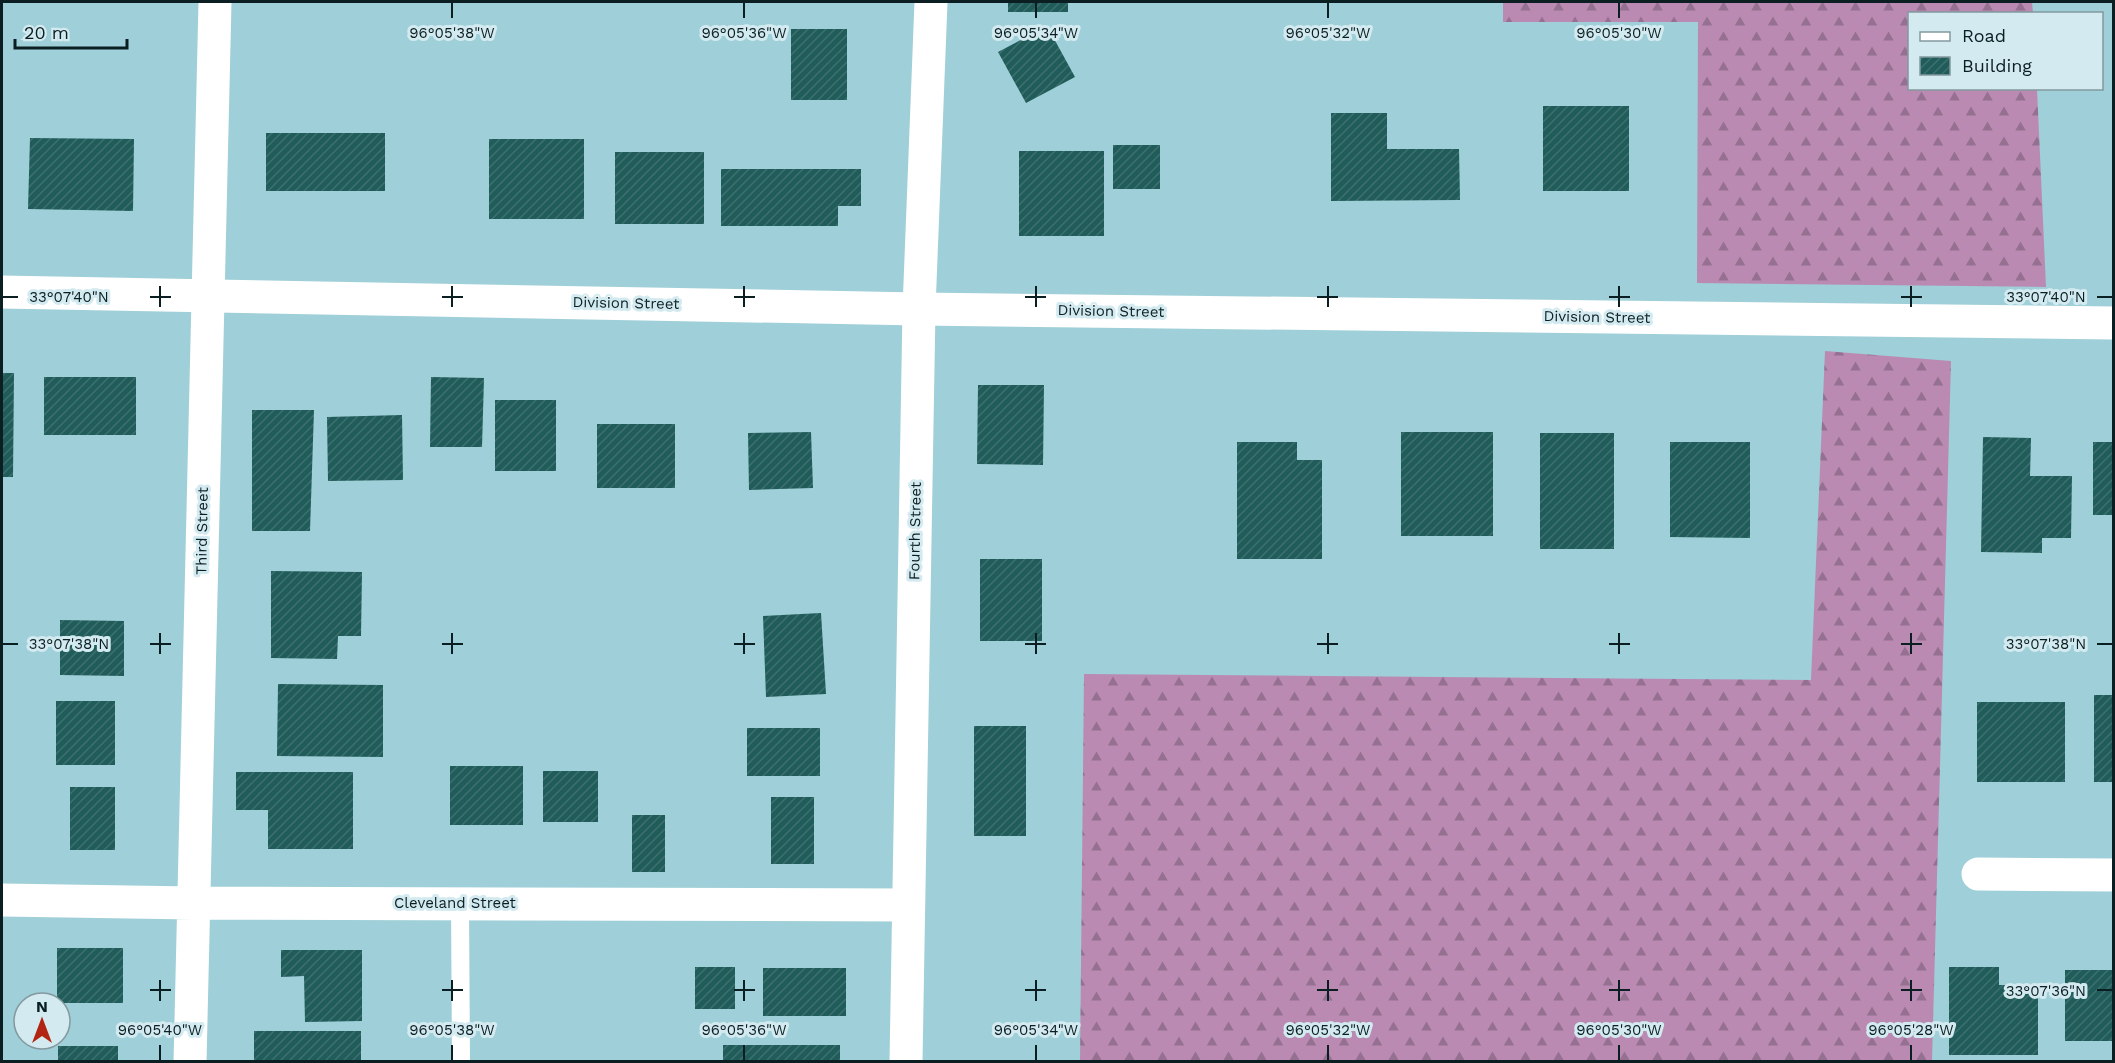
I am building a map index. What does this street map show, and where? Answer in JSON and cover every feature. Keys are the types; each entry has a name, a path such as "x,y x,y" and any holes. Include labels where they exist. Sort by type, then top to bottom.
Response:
{"street":[{"name":"Third Street","path":"190,1062 215,2"},
{"name":"Fourth Street","path":"906,1062 919,309 931,2"},
{"name":"Division Street","path":"2,292 919,309 2114,323"},
{"path":"1978,874 2114,875"},
{"name":"Cleveland Street","path":"2,900 193,903 908,905"}],"lane":[{"path":"460,903 460,1062"}],"green space":[{"path":"1503,2 2032,2 2033,12 1908,12 1908,90 2037,90 2046,287 1697,283 1698,22 1503,22"},
{"path":"1825,351 1951,361 1932,1061 1080,1061 1084,674 1811,680"}],"building":[{"path":"1008,2 1068,2 1068,12 1008,12"},
{"path":"1047,26 1075,77 1026,103 998,52"},
{"path":"791,29 847,29 847,100 791,100"},
{"path":"1543,106 1629,106 1629,191 1543,191"},
{"path":"1331,113 1387,113 1387,149 1459,149 1460,200 1331,201"},
{"path":"266,133 385,133 385,191 266,191"},
{"path":"30,138 134,139 133,211 28,209"},
{"path":"489,139 584,139 584,219 489,219"},
{"path":"1113,145 1160,145 1160,189 1113,189"},
{"path":"1019,151 1104,151 1104,236 1019,236"},
{"path":"615,152 704,152 704,224 615,224"},
{"path":"721,169 861,169 861,206 838,206 838,226 721,226"},
{"path":"2,373 14,373 13,477 2,477"},
{"path":"44,377 136,377 136,435 44,435"},
{"path":"431,377 484,378 482,447 430,447"},
{"path":"978,385 1044,385 1043,465 977,464"},
{"path":"495,400 556,400 556,471 495,471"},
{"path":"252,410 314,410 310,531 252,531"},
{"path":"402,415 403,480 328,481 327,417"},
{"path":"597,424 675,424 675,488 597,488"},
{"path":"811,432 813,488 749,490 748,433"},
{"path":"1401,432 1493,432 1493,536 1401,536"},
{"path":"1540,433 1614,433 1614,549 1540,549"},
{"path":"1983,437 2031,438 2030,476 2072,476 2071,538 2042,538 2042,553 1981,552"},
{"path":"1237,442 1297,442 1297,460 1322,460 1322,559 1237,559"},
{"path":"1670,442 1750,442 1750,538 1670,537"},
{"path":"2093,442 2114,442 2114,515 2093,515"},
{"path":"980,559 1042,559 1042,641 980,641"},
{"path":"271,571 362,572 361,636 338,636 337,659 271,658"},
{"path":"821,613 826,694 766,697 763,616"},
{"path":"60,620 124,621 124,676 60,675"},
{"path":"278,684 383,685 383,757 277,756"},
{"path":"2094,695 2114,695 2114,782 2094,782"},
{"path":"56,701 115,701 115,765 56,765"},
{"path":"1977,702 2065,702 2065,782 1977,782"},
{"path":"974,726 1026,726 1026,836 974,836"},
{"path":"747,728 820,728 820,776 747,776"},
{"path":"450,766 523,766 523,825 450,825"},
{"path":"543,771 598,771 598,822 543,822"},
{"path":"236,772 353,772 353,849 268,849 268,810 236,810"},
{"path":"70,787 115,787 115,850 70,850"},
{"path":"771,797 814,797 814,864 771,864"},
{"path":"632,815 665,815 665,872 632,872"},
{"path":"57,948 123,948 123,1003 72,1003 72,991 57,991"},
{"path":"281,950 362,950 362,1021 305,1022 304,976 281,977"},
{"path":"695,967 735,967 735,1009 695,1009"},
{"path":"1949,967 1999,967 1999,985 2038,985 2038,1055 1949,1055"},
{"path":"763,968 846,968 846,1016 763,1016"},
{"path":"2065,970 2114,970 2114,1041 2065,1041"},
{"path":"254,1031 361,1031 361,1062 254,1062"},
{"path":"723,1045 840,1045 840,1062 723,1062"},
{"path":"72,1046 118,1046 118,1062 58,1062 58,1051 72,1051"}]}
